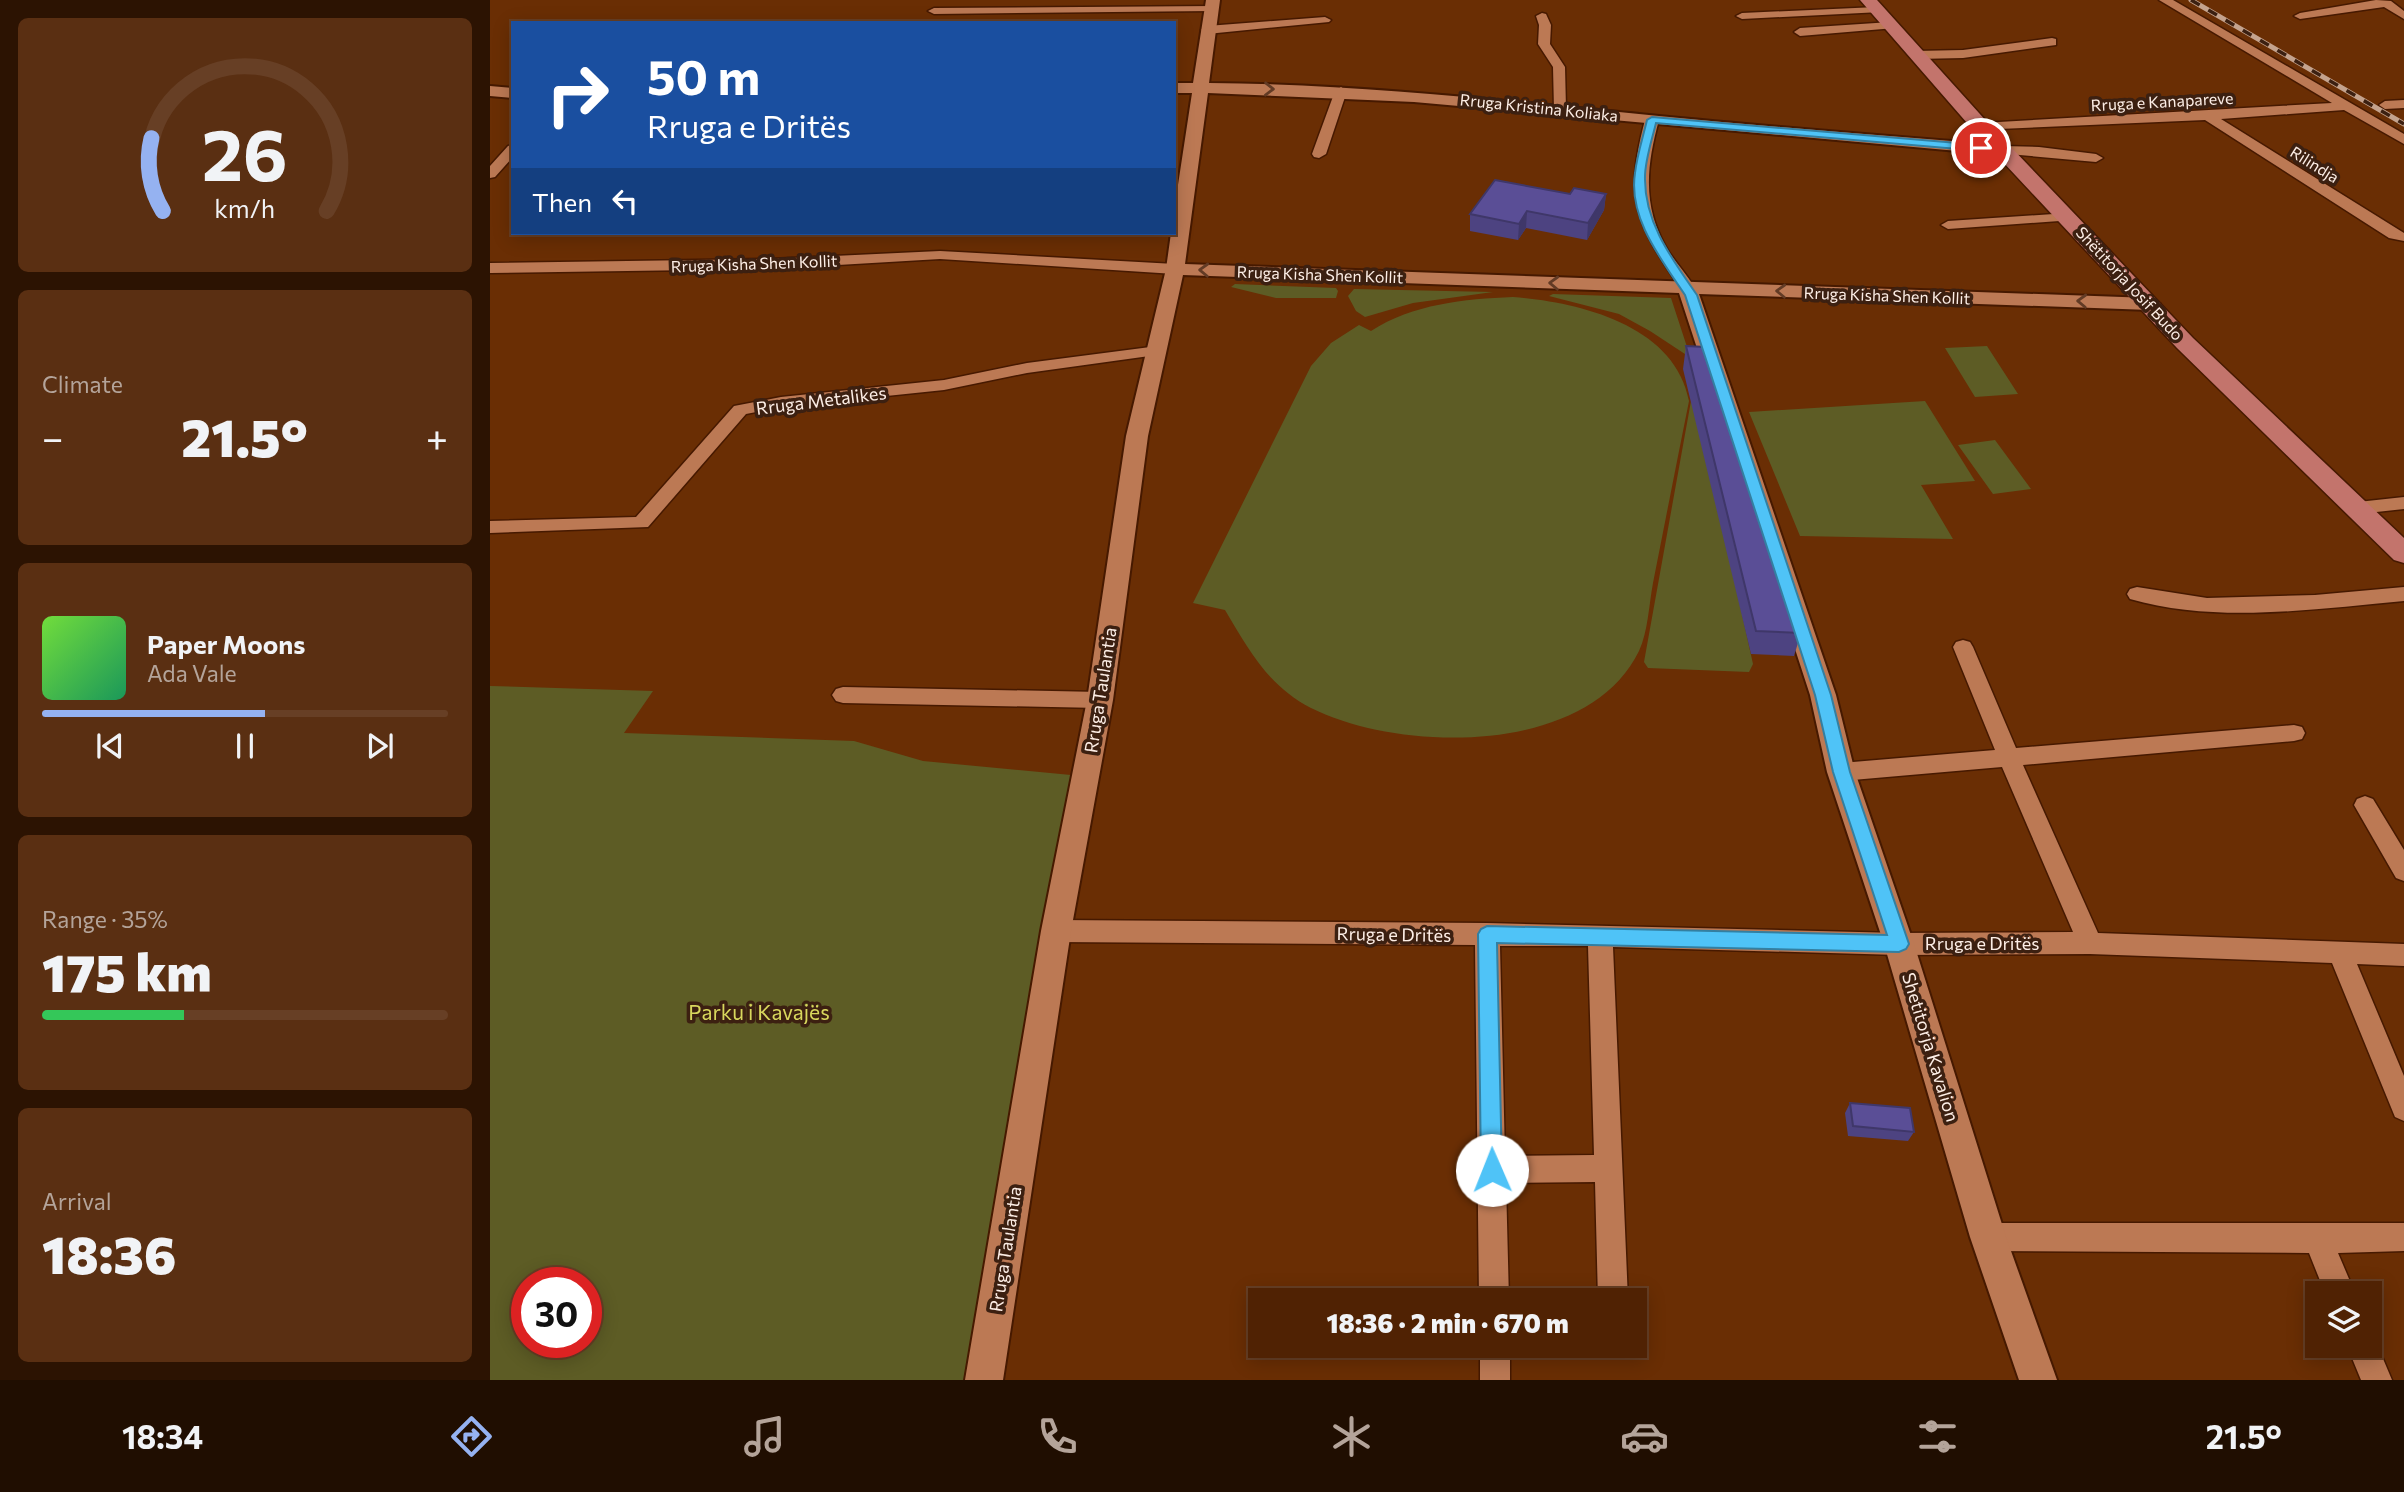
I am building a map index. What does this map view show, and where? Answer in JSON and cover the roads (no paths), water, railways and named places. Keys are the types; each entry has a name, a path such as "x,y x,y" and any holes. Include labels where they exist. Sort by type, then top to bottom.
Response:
{"main road":[{"name":"Shëtitorja Josif Budo","path":"1879,12 1981,128 2185,343 2404,554"}],"street":[{"path":"2165,0 2404,140"},
{"path":"2300,16 2385,2 2404,16"},
{"path":"934,11 1210,13 1325,20"},
{"path":"1742,16 1879,12"},
{"path":"1800,32 1879,12"},
{"name":"Rruga Taulantia","path":"984,1380 1056,931 1100,700 1137,436 1175,269 1210,13"},
{"path":"1542,16 1545,25 1544,44 1559,67 1560,109"},
{"path":"1916,55 1963,54 2052,42"},
{"path":"1176,88 1201,87"},
{"name":"Rruga Kristina Koliaka","path":"1201,87 1342,90 2002,150"},
{"path":"1319,154 1342,90"},
{"path":"490,91 511,93"},
{"path":"2385,105 2404,104"},
{"name":"Rruga e Kanapareve","path":"1981,128 2208,117 2345,106"},
{"name":"Rilindja","path":"2208,117 2394,235 2404,237"},
{"name":"Shetitorja Kavalion","path":"1652,120 1639,174 1641,207 1662,252 1688,288 1823,695 1841,772 1899,944 1989,1237 2038,1380"},
{"path":"2002,150 2039,150 2096,158"},
{"path":"490,174 511,151"},
{"path":"1948,225 2068,217"},
{"name":"Rruga Kisha Shen Kollit","path":"490,268 770,264 940,255 1175,269 2150,304"},
{"name":"Rruga Metalikes","path":"490,527 641,523 740,410 781,401 944,385 1027,368 1158,351"},
{"path":"2358,508 2404,503"},
{"path":"2137,594 2207,605 2315,602 2404,594"},
{"path":"1964,647 2008,756 2090,943"},
{"path":"843,695 1100,700"},
{"path":"1841,772 2294,733"},
{"path":"2365,805 2404,871"},
{"name":"Rruga e Dritës","path":"1056,931 1487,934 1899,944 2090,943 2341,955 2404,955"},
{"path":"1487,934 1494,1288"},
{"path":"1600,936 1613,1288"},
{"path":"2341,955 2404,1108"},
{"path":"1492,1170 1610,1168"},
{"path":"1989,1237 2404,1237"},
{"path":"2317,1239 2335,1281"},
{"path":"1494,1358 1495,1380"},
{"path":"2367,1358 2377,1380"}],"railway":[{"path":"2191,0 2404,124"}],"park label":[{"name":"Parku i Kavajës","path":"759,1011"}]}
